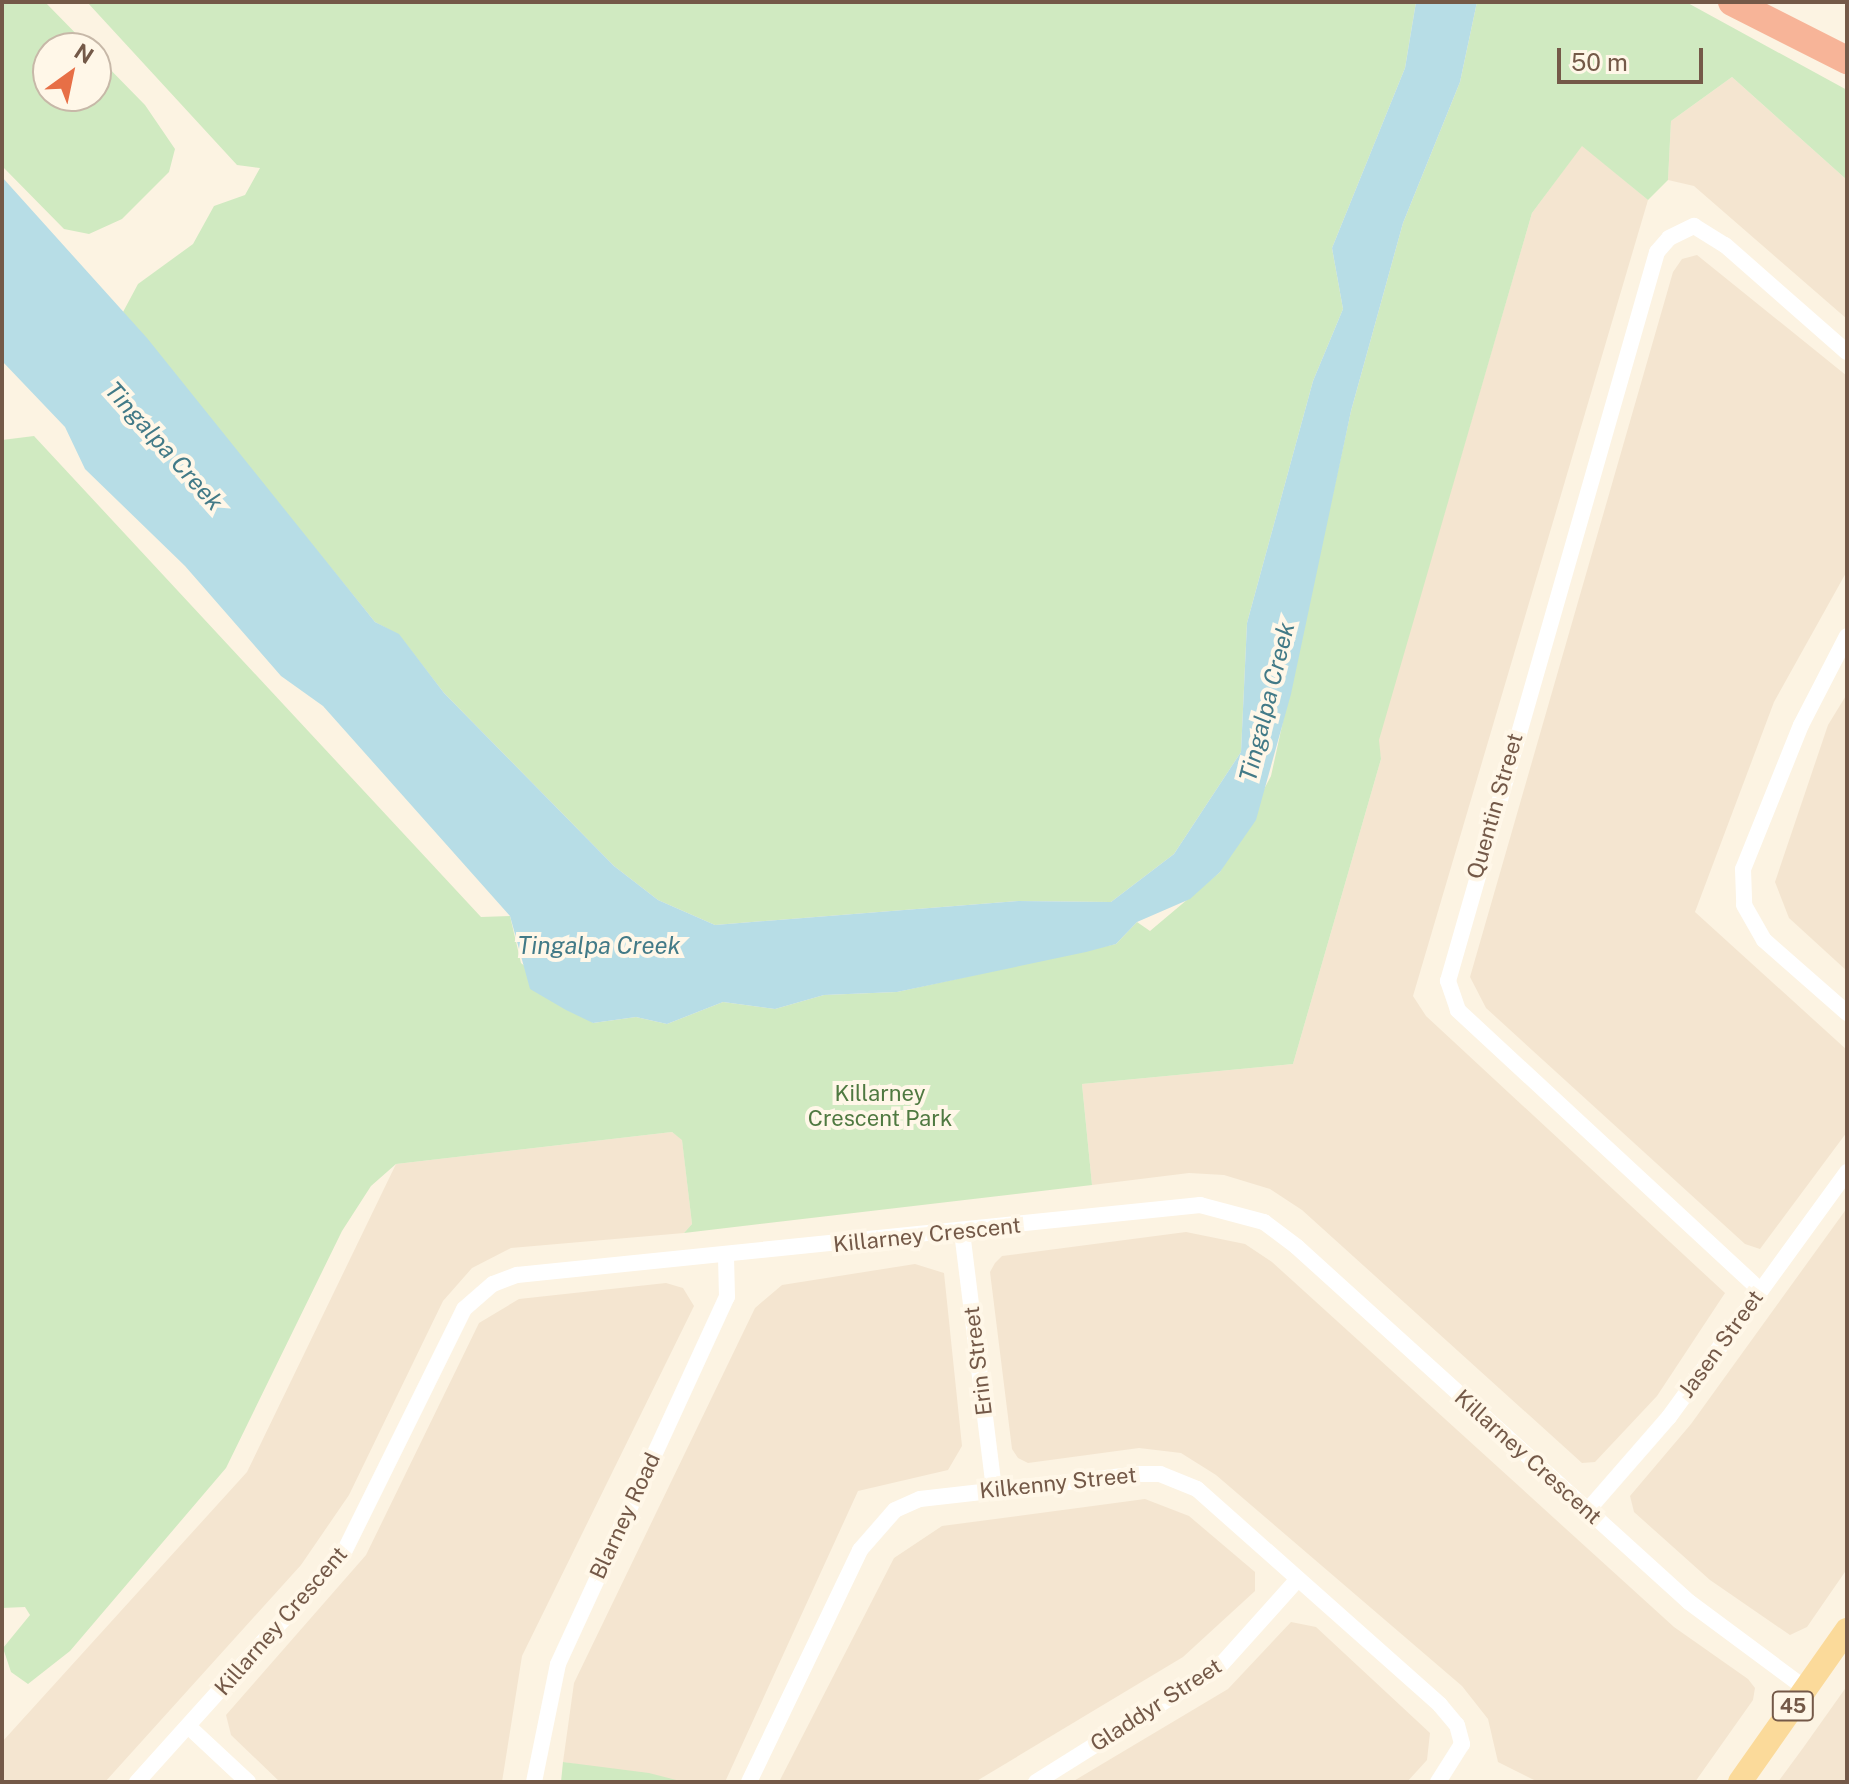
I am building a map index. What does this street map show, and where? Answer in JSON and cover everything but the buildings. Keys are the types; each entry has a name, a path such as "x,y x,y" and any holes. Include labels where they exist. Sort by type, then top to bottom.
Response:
{"highway":[{"path":"1732,2 1847,60"}],"main road":[{"name":"45","path":"1740,1782 1847,1630"}],"street":[{"name":"Quentin Street","path":"1760,1290 1458,1010 1448,981 1657,252 1694,226 1725,245 1847,352"},
{"path":"1847,636 1794,739 1743,869 1744,905 1764,940 1847,1013"},
{"name":"Jasen Street","path":"1587,1511 1669,1417 1847,1172"},
{"name":"Killarney Crescent","path":"137,1782 344,1552 452,1332 477,1294 517,1275 962,1232 1200,1205 1264,1222 1689,1602 1805,1688"},
{"name":"Erin Street","path":"962,1232 994,1490"},
{"name":"Blarney Road","path":"534,1782 558,1664 727,1297 726,1256"},
{"name":"Kilkenny Street","path":"749,1782 876,1526 920,1499 1139,1474 1180,1480 1440,1705 1457,1725 1459,1755 1438,1782"},
{"name":"Gladdyr Street","path":"1036,1782 1219,1667 1298,1579"},
{"path":"188,1726 248,1782"}],"shaded area":[{"path":"1732,77 1847,180 1847,319 1694,186 1668,180 1671,121"},
{"path":"1582,145 1648,200 1413,996 1426,1016 1725,1293 1657,1396 1595,1462 1582,1463 1302,1210 1270,1189 1224,1175 1189,1173 1092,1185 1082,1084 1293,1064 1381,759 1378,740 1532,213"},
{"path":"1697,255 1847,376 1847,571 1774,702 1695,912 1847,1050 1847,1132 1760,1249 1745,1244 1486,1008 1470,977 1673,272 1682,259"},
{"path":"1847,694 1847,971 1789,918 1775,882 1828,725"},
{"path":"672,1132 682,1139 692,1224 684,1233 511,1248 472,1268 443,1301 349,1495 301,1565 105,1782 2,1782 2,1742 247,1472 396,1164"},
{"path":"1847,1208 1847,1569 1807,1627 1790,1635 1710,1580 1634,1512 1630,1496 1691,1424"},
{"path":"1186,1232 1245,1244 1272,1262 1674,1627 1748,1679 1755,1688 1753,1700 1695,1782 1538,1782 1498,1762 1488,1719 1462,1686 1216,1475 1181,1453 1139,1448 1028,1463 1018,1458 1012,1449 990,1272 995,1263 1002,1256"},
{"path":"915,1264 944,1273 962,1446 948,1470 858,1491 725,1782 684,1782 563,1762 574,1683 755,1308 782,1285"},
{"path":"666,1283 683,1288 694,1306 522,1656 502,1782 280,1782 231,1735 226,1715 366,1555 479,1323 519,1299"},
{"path":"1145,1499 1189,1516 1255,1572 1255,1591 1183,1657 975,1782 779,1782 894,1558 942,1526"},
{"path":"1291,1622 1316,1627 1430,1733 1427,1760 1407,1782 1072,1782 1228,1689"},
{"path":"1847,1686 1847,1782 1778,1782 1803,1748"}],"green space":[{"path":"2,2 45,2 74,32 32,32 32,112 112,112 112,71 145,105 175,149 169,172 122,219 89,234 64,229 2,166"},
{"path":"87,2 1416,2 1405,68 1332,248 1343,309 1313,381 1247,623 1241,752 1174,854 1111,902 1018,901 715,925 658,900 614,866 444,693 399,635 375,622 123,312 138,284 193,244 214,206 245,195 260,168 237,165"},
{"name":"Killarney Crescent Park","path":"1477,2 1686,2 1847,90 1847,180 1732,77 1671,121 1668,180 1648,200 1582,146 1532,213 1379,740 1381,759 1293,1064 1082,1084 1092,1185 684,1233 692,1224 682,1140 672,1132 396,1164 371,1186 342,1231 226,1468 70,1651 28,1684 11,1672 3,1648 30,1615 25,1607 2,1608 2,440 34,436 481,917 510,916 521,963 593,1023 636,1017 667,1024 723,1002 775,1009 824,995 897,992 1116,944 1137,922 1150,931 1220,872 1271,776 1351,411 1403,223 1460,82"},
{"path":"563,1762 649,1773 684,1782 561,1782"}],"water":[{"name":"Tingalpa Creek","path":"1416,2 1477,2 1460,82 1403,223 1351,411 1291,694 1256,820 1220,872 1190,899 1137,922 1116,944 1086,952 897,992 824,995 775,1009 723,1002 667,1024 636,1017 593,1023 566,1010 530,989 510,916 323,706 281,676 185,566 85,469 65,427 2,361 2,177 147,338 375,622 399,634 444,693 614,866 658,900 715,925 1018,901 1111,902 1174,854 1241,752 1247,623 1313,381 1343,309 1332,248 1405,68"}]}
